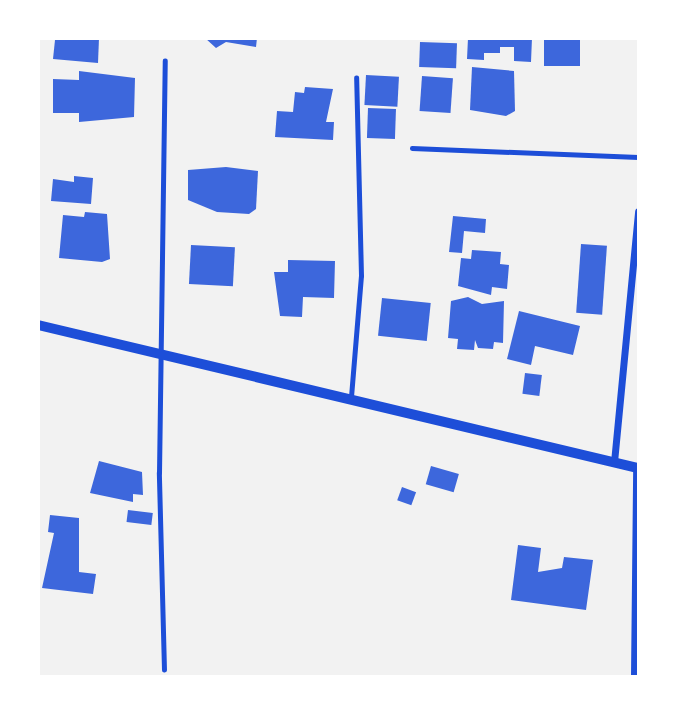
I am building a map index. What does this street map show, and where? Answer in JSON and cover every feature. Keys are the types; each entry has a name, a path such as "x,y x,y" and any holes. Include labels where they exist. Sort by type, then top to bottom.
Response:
{"street":[{"path":"614,462 639,211"},
{"path":"38,326 351,397 637,468 634,677"}],"lane":[{"path":"164,670 162,354 165,61"},
{"path":"351,397 361,276 356,78"},
{"path":"412,148 639,157"}],"building":[{"path":"99,38 98,63 53,59 55,40"},
{"path":"205,38 257,38 256,47 226,42 216,48"},
{"path":"468,38 532,38 531,62 514,61 514,47 500,47 500,53 484,53 484,60 467,59"},
{"path":"544,38 580,38 580,66 544,66"},
{"path":"420,42 457,43 456,68 419,67"},
{"path":"472,67 514,71 515,111 506,116 470,110"},
{"path":"79,71 135,78 134,117 79,122 79,113 53,113 53,79 79,80"},
{"path":"366,75 399,77 397,107 364,105"},
{"path":"422,76 453,78 450,113 420,111"},
{"path":"305,87 333,89 326,122 334,122 333,140 275,137 277,111 293,112 295,92 304,93"},
{"path":"368,108 396,109 395,139 367,138"},
{"path":"226,167 258,171 256,209 249,214 217,212 188,200 188,170"},
{"path":"74,176 93,178 91,204 51,201 53,179 74,182"},
{"path":"85,212 107,214 110,259 102,262 59,258 63,215 84,217"},
{"path":"453,216 486,219 485,233 464,231 462,253 449,252"},
{"path":"581,244 607,246 602,315 576,313"},
{"path":"191,245 235,247 233,286 189,284"},
{"path":"472,250 501,252 500,264 509,265 507,289 492,287 491,295 458,286 461,258 471,259"},
{"path":"288,260 335,261 334,298 303,297 302,317 280,316 274,272 288,272"},
{"path":"468,297 482,304 504,301 503,343 494,342 493,349 478,348 475,340 474,350 457,349 458,339 448,338 451,301"},
{"path":"382,298 431,303 427,341 378,336"},
{"path":"519,311 580,326 573,355 535,346 531,365 507,359"},
{"path":"525,373 542,375 539,396 522,394"},
{"path":"99,461 142,472 143,495 133,494 133,502 90,493"},
{"path":"431,466 459,474 454,492 426,484"},
{"path":"402,487 416,492 411,505 397,500"},
{"path":"128,510 153,513 151,525 127,522"},
{"path":"50,515 79,518 79,572 96,574 93,594 42,588 54,533 48,532"},
{"path":"518,545 541,548 538,572 562,568 564,557 593,560 586,610 511,600"}]}
